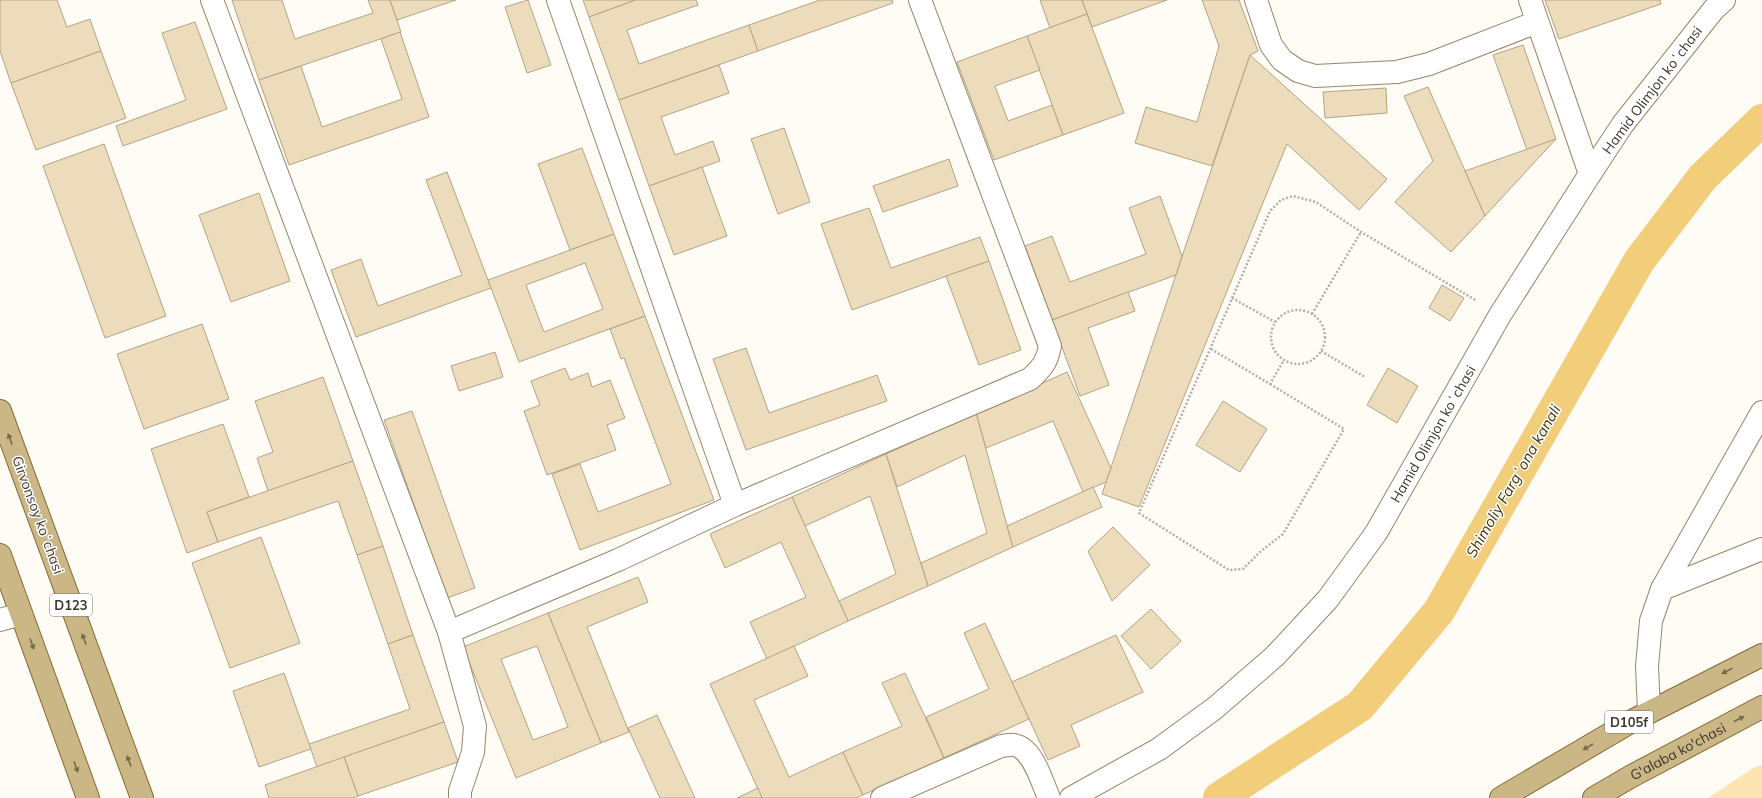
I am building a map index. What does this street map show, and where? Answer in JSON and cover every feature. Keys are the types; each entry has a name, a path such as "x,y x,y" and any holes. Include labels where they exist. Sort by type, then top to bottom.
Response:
{"main road":[{"name":"Girvonsoy koʻchasi","path":"0,411 142,798"},
{"path":"2,567 21,614 88,798"},
{"name":"D105f","path":"1501,798 1649,712 1762,655"},
{"name":"G'alaba ko'chasi","path":"1594,798 1630,777 1762,707"}],"street":[{"path":"212,0 449,632 474,726 473,752 460,791 460,798"},
{"path":"558,0 735,504"},
{"path":"449,632 618,560 735,504 1030,379 1041,369 1047,359 1050,346 920,0"},
{"path":"1256,0 1271,45 1282,60 1298,71 1315,76 1397,72 1429,64 1538,22"},
{"path":"1530,0 1590,174"},
{"name":"Hamid Olimjon koʻchasi","path":"1071,798 1159,749 1215,708 1276,656 1328,599 1376,533 1500,315 1623,124 1714,9 1724,0"},
{"path":"1649,712 1648,666 1651,621 1662,589 1762,412"},
{"path":"1662,589 1762,549"},
{"path":"0,620 21,614"},
{"path":"882,798 1001,746 1014,745 1025,750 1032,758 1049,798"}],"path":[{"path":"1211,349 1344,429 1283,534 1261,551 1243,568 1229,570 1139,513 1270,211 1281,200 1293,196 1316,202 1361,232 1500,315"},
{"path":"1312,314 1361,232"},
{"path":"1232,297 1275,322"},
{"path":"1302,309 1312,314 1320,320 1324,330 1325,341 1321,351 1314,359 1304,363 1294,364 1284,360 1276,353 1272,343 1271,332 1275,322 1282,314 1292,310 1302,309"},
{"path":"1321,351 1365,377"},
{"path":"1270,384 1284,360"}],"shaded area":[{"path":"1762,765 1762,798 1708,798 1753,768"}],"building":[{"path":"0,0 57,0 67,27 90,19 101,51 11,83 0,51"},
{"path":"232,0 282,0 295,39 373,13 368,0 390,0 401,32 259,80"},
{"path":"390,0 456,0 397,20"},
{"path":"528,0 551,65 527,73 505,7"},
{"path":"583,0 636,0 589,17"},
{"path":"636,0 696,0 698,5 627,30 639,64 749,25 758,51 619,100 589,17"},
{"path":"820,0 892,0 893,3 758,51 749,25"},
{"path":"1040,0 1082,0 1087,14 1050,28"},
{"path":"1082,0 1167,0 1092,27"},
{"path":"1202,0 1239,0 1258,51 1250,55 1212,166 1135,143 1146,107 1197,122 1219,46"},
{"path":"1545,0 1660,0 1661,4 1559,39"},
{"path":"1087,14 1124,113 1063,135 1027,36"},
{"path":"195,22 227,109 123,146 116,126 186,100 162,33"},
{"path":"400,32 429,117 289,165 259,80 301,66 322,127 402,99 381,39"},
{"path":"1027,36 1040,70 995,86 1008,121 1052,105 1063,135 994,160 957,62"},
{"path":"1523,45 1556,139 1527,150 1493,55"},
{"path":"101,51 126,118 36,150 11,83"},
{"path":"1250,55 1387,179 1359,210 1287,144 1139,507 1102,494"},
{"path":"719,65 729,93 661,117 675,155 713,141 720,161 649,186 619,100"},
{"path":"1428,87 1485,216 1451,252 1395,202 1433,161 1404,96"},
{"path":"1386,88 1387,113 1325,118 1323,92"},
{"path":"784,128 810,202 778,214 751,139"},
{"path":"1556,139 1485,216 1465,171"},
{"path":"104,144 166,316 105,338 43,166"},
{"path":"582,148 614,234 570,250 538,164"},
{"path":"949,159 958,186 883,212 873,186"},
{"path":"702,167 727,236 674,255 649,186"},
{"path":"447,172 491,288 356,337 331,270 361,259 378,306 462,275 426,180"},
{"path":"259,193 290,281 231,302 199,215"},
{"path":"1160,196 1182,256 1176,275 1052,320 1025,246 1052,236 1070,282 1146,254 1129,208"},
{"path":"869,208 891,268 980,237 989,261 852,310 821,224"},
{"path":"614,234 645,316 519,362 488,280","holes":["585,263 603,309 544,332 526,285"]},
{"path":"989,261 1021,350 979,365 946,276"},
{"path":"1442,285 1464,298 1450,321 1429,308"},
{"path":"1128,292 1135,311 1088,328 1109,385 1080,396 1052,320"},
{"path":"645,316 714,500 580,550 552,474 580,464 598,512 671,484 624,358 621,359 610,329"},
{"path":"202,324 229,399 144,429 117,354"},
{"path":"746,348 769,413 877,375 887,401 746,450 713,359"},
{"path":"495,352 503,377 459,391 451,366"},
{"path":"565,368 570,380 588,373 592,387 610,380 625,418 607,425 616,450 547,475 524,411 540,405 531,381"},
{"path":"1388,368 1418,386 1397,423 1367,405"},
{"path":"1067,372 1111,468 1106,482 1083,492 1053,421 986,448 976,413"},
{"path":"323,377 353,461 268,491 257,458 273,452 255,401"},
{"path":"1223,401 1267,429 1240,472 1196,445"},
{"path":"412,411 475,588 447,598 384,420"},
{"path":"976,413 1013,547 928,586 921,563 987,533 965,455 897,487 886,454"},
{"path":"223,424 249,497 207,512 218,542 187,553 151,449"},
{"path":"886,454 928,586 848,621 839,601 896,574 870,496 805,526 792,497"},
{"path":"353,461 383,546 357,555 338,501 218,542 207,512"},
{"path":"1093,487 1102,507 1013,547 1007,526"},
{"path":"792,497 848,621 767,659 750,622 806,597 781,542 725,568 710,534"},
{"path":"1113,527 1150,565 1112,601 1088,551"},
{"path":"261,537 300,643 230,668 192,563"},
{"path":"383,546 413,635 388,644 357,555"},
{"path":"638,577 648,602 587,627 629,732 601,743 548,613"},
{"path":"1151,609 1181,641 1151,669 1121,636"},
{"path":"548,613 601,743 516,778 463,647","holes":["537,646 568,727 533,740 501,659"]},
{"path":"985,623 1029,719 944,758 926,717 989,689 964,633"},
{"path":"413,635 444,722 317,767 309,744 410,709 388,644"},
{"path":"1116,635 1143,692 1071,725 1080,746 1048,760 1012,682"},
{"path":"794,646 808,676 754,700 789,777 843,752 863,795 856,798 762,798 710,684"},
{"path":"284,673 311,749 259,767 233,691"},
{"path":"905,673 944,758 863,795 843,752 902,726 882,683"},
{"path":"657,715 695,798 660,798 658,794 628,728"},
{"path":"444,722 458,762 358,796 344,757"},
{"path":"344,757 358,796 353,798 269,798 265,785"},
{"path":"758,788 762,798 737,798"}],"waterway":[{"name":"Shimoliy Fargʻona kanali","path":"1219,798 1360,706 1439,611 1639,261 1703,177 1762,120"}]}
